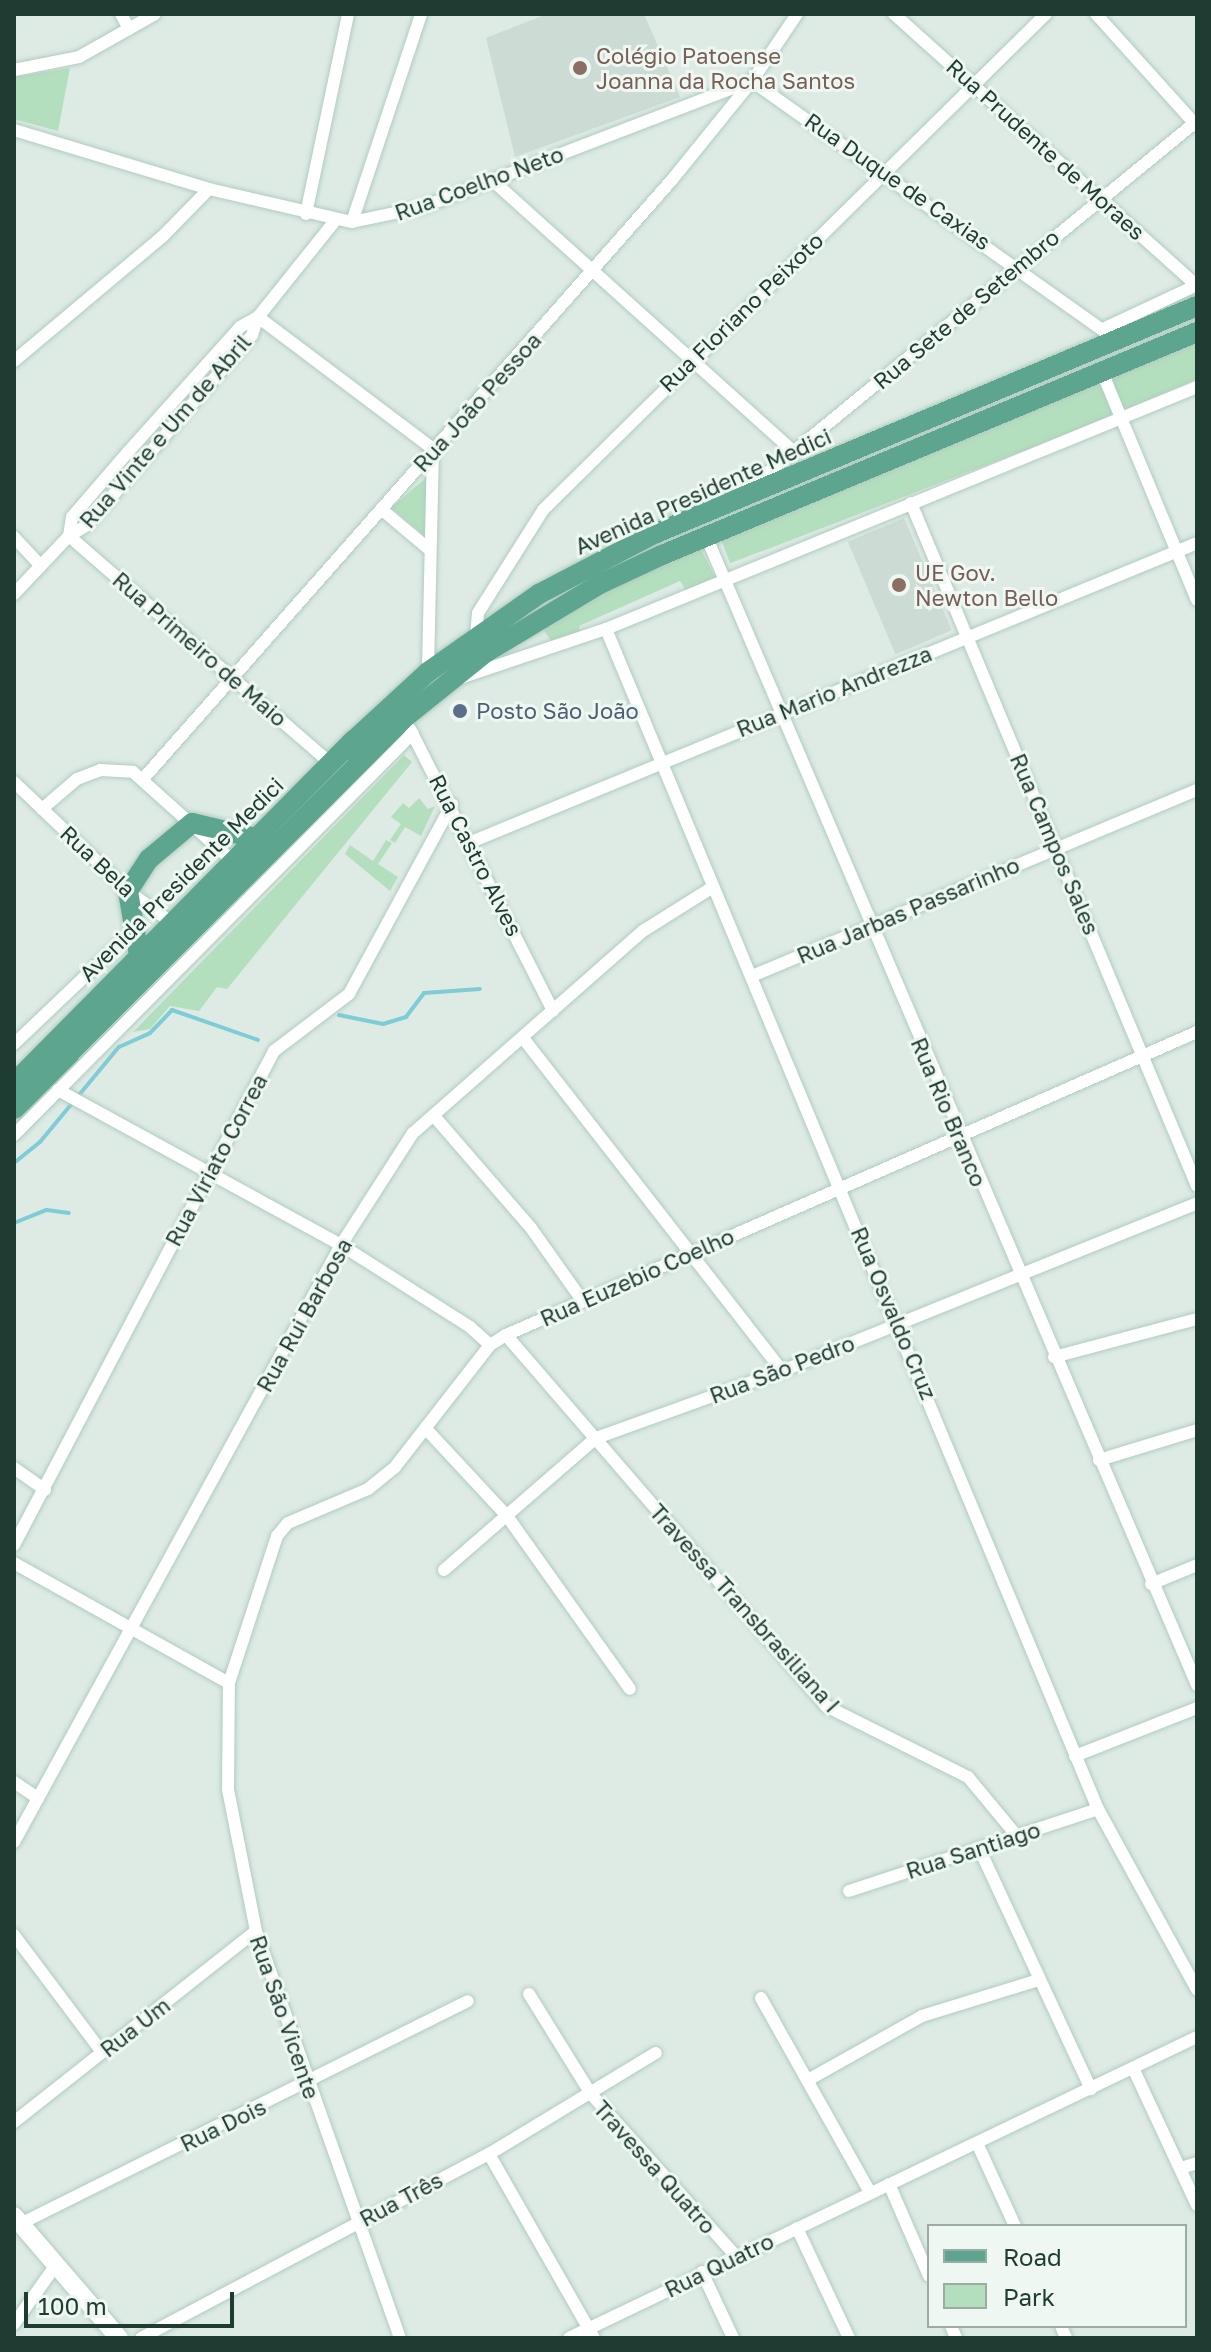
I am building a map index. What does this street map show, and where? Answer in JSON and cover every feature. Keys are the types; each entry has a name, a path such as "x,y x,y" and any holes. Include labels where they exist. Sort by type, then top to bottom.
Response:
{"main road":[{"name":"Avenida Presidente Medici","path":"14,1109 240,867 448,681 480,645 539,594 654,534 736,498 1110,335 1197,306"},
{"name":"Avenida Presidente Medici","path":"240,867 255,838 330,763 402,719 428,672 662,555 1197,332"},
{"path":"654,534 662,555"},
{"path":"428,672 448,681"},
{"path":"139,955 137,927 128,891 149,859 192,823 255,838"},
{"name":"Avenida Presidente Medici","path":"14,1083 139,955 179,929"}],"street":[{"path":"121,14 129,29"},
{"path":"14,70 79,57 155,14"},
{"path":"306,214 348,14"},
{"path":"352,222 421,14"},
{"name":"Rua João Pessoa","path":"143,779 590,273 752,81 797,14"},
{"name":"Rua Prudente de Moraes","path":"894,14 975,82 1197,286"},
{"name":"Rua Floriano Peixoto","path":"480,645 478,613 543,510 691,360 1046,14"},
{"path":"1096,14 1196,122"},
{"name":"Rua Coelho Neto","path":"14,130 209,189 335,221 352,222 423,207 752,81"},
{"name":"Rua Duque de Caxias","path":"752,81 1019,266 1110,335"},
{"name":"Rua Sete de Setembro","path":"736,498 1196,122"},
{"path":"492,180 590,273 794,452"},
{"path":"14,361 162,237 209,189"},
{"name":"Rua Vinte e Um de Abril","path":"14,594 69,536 72,517 240,327 258,317 335,221"},
{"path":"1110,335 1197,286"},
{"path":"258,317 433,449 428,672"},
{"path":"1102,372 1197,600"},
{"name":"Avenida Presidente Medici","path":"448,681 499,668 606,629 1197,387"},
{"name":"Rua Campos Sales","path":"911,503 1145,1055 1197,1186"},
{"path":"381,509 430,550"},
{"name":"Rua Primeiro de Maio","path":"69,536 330,763"},
{"name":"Rua Rio Branco","path":"706,536 869,927 1197,1685"},
{"path":"14,537 40,565"},
{"name":"Rua Mario Andrezza","path":"471,842 1197,543"},
{"name":"Rua Osvaldo Cruz","path":"606,629 899,1323 1098,1809 1197,1990"},
{"path":"14,1135 402,719"},
{"name":"Rua Castro Alves","path":"402,719 452,804 553,1011"},
{"path":"42,809 77,779 100,770 117,769 143,779 240,867"},
{"name":"Rua Bela","path":"14,782 128,891 179,929"},
{"name":"Rua Jarbas Passarinho","path":"752,976 1056,846 1197,790"},
{"name":"Rua Viriato Correa","path":"14,1545 274,1051 349,994 452,804"},
{"name":"Rua Rui Barbosa","path":"14,1842 341,1245 413,1133 643,931 713,887"},
{"path":"14,1044 137,927"},
{"name":"Rua Euzebio Coelho","path":"229,1683 277,1536 288,1523 368,1489 428,1431 490,1345 582,1300 840,1185 959,1137 1197,1032"},
{"path":"523,1038 782,1371"},
{"path":"58,1090 341,1245 470,1327 490,1345"},
{"path":"434,1116 531,1228 582,1300"},
{"name":"Rua São Pedro","path":"444,1570 596,1438 782,1371 1018,1272 1197,1203"},
{"path":"1054,1357 1197,1319"},
{"name":"Travessa Transbrasiliana I","path":"506,1335 826,1706 968,1777 1017,1836"},
{"path":"1099,1460 1194,1430 1197,1445"},
{"path":"428,1431 507,1516 630,1689"},
{"path":"14,1468 45,1490"},
{"path":"14,1563 229,1683"},
{"path":"1151,1584 1197,1565"},
{"name":"Rua São Vicente","path":"229,1683 228,1789 256,1931 356,2223 400,2338"},
{"path":"1075,1756 1197,1708"},
{"path":"14,1782 38,1798"},
{"name":"Rua Santiago","path":"849,1891 1098,1809"},
{"path":"979,1848 1091,2089"},
{"name":"Rua Um","path":"14,2122 256,1931"},
{"path":"14,1935 102,2052"},
{"path":"808,2080 922,2016 1038,1980"},
{"name":"Travessa Quatro","path":"529,1994 591,2094 735,2255"},
{"path":"761,1998 870,2192"},
{"name":"Rua Dois","path":"17,2220 307,2084 468,2001"},
{"name":"Rua Quatro","path":"569,2338 591,2334 735,2255 1197,2037"},
{"name":"Rua Três","path":"141,2338 489,2154 656,2053"},
{"path":"1133,2068 1197,2205"},
{"path":"977,2143 1014,2224"},
{"path":"489,2154 591,2334"},
{"path":"1181,2168 1197,2163"},
{"path":"889,2184 927,2271"},
{"path":"17,2220 119,2338"},
{"path":"797,2228 849,2338"},
{"path":"14,2324 56,2265"},
{"path":"702,2272 733,2338"}],"shaded area":[{"name":"Colégio Patoense Joanna da Rocha Santos","path":"547,14 644,14 680,97 515,157 486,38"},
{"name":"UE Gov. Newton Bello","path":"904,518 952,630 896,654 848,542"}],"green space":[{"path":"70,68 58,131 14,119 14,77"},
{"path":"1197,338 1197,379 1124,410 1109,374"},
{"path":"1099,380 1113,416 730,563 716,527"},
{"path":"427,477 425,536 391,508"},
{"path":"700,547 715,577 686,590 680,581 579,626 580,631 553,644 540,624 608,586"},
{"path":"404,755 412,762 227,989 217,987 199,1011 170,1006 150,1029 133,1032"},
{"path":"419,798 428,809 435,806 421,836 405,827 395,843 390,840 401,824 391,817 403,803 409,808"},
{"path":"386,840 392,843 378,864 398,877 390,891 345,854 350,845 373,861"}],"waterway":[{"path":"339,1015 383,1024 406,1017 424,993 480,989"},
{"path":"14,1163 40,1142 119,1047 150,1033 172,1010 258,1040"},
{"path":"14,1223 47,1210 69,1213"}],"place":[{"name":"Colégio Patoense Joanna da Rocha Santos","path":"580,68"},
{"name":"UE Gov. Newton Bello","path":"899,585"},
{"name":"Posto São João","path":"460,711"}]}
